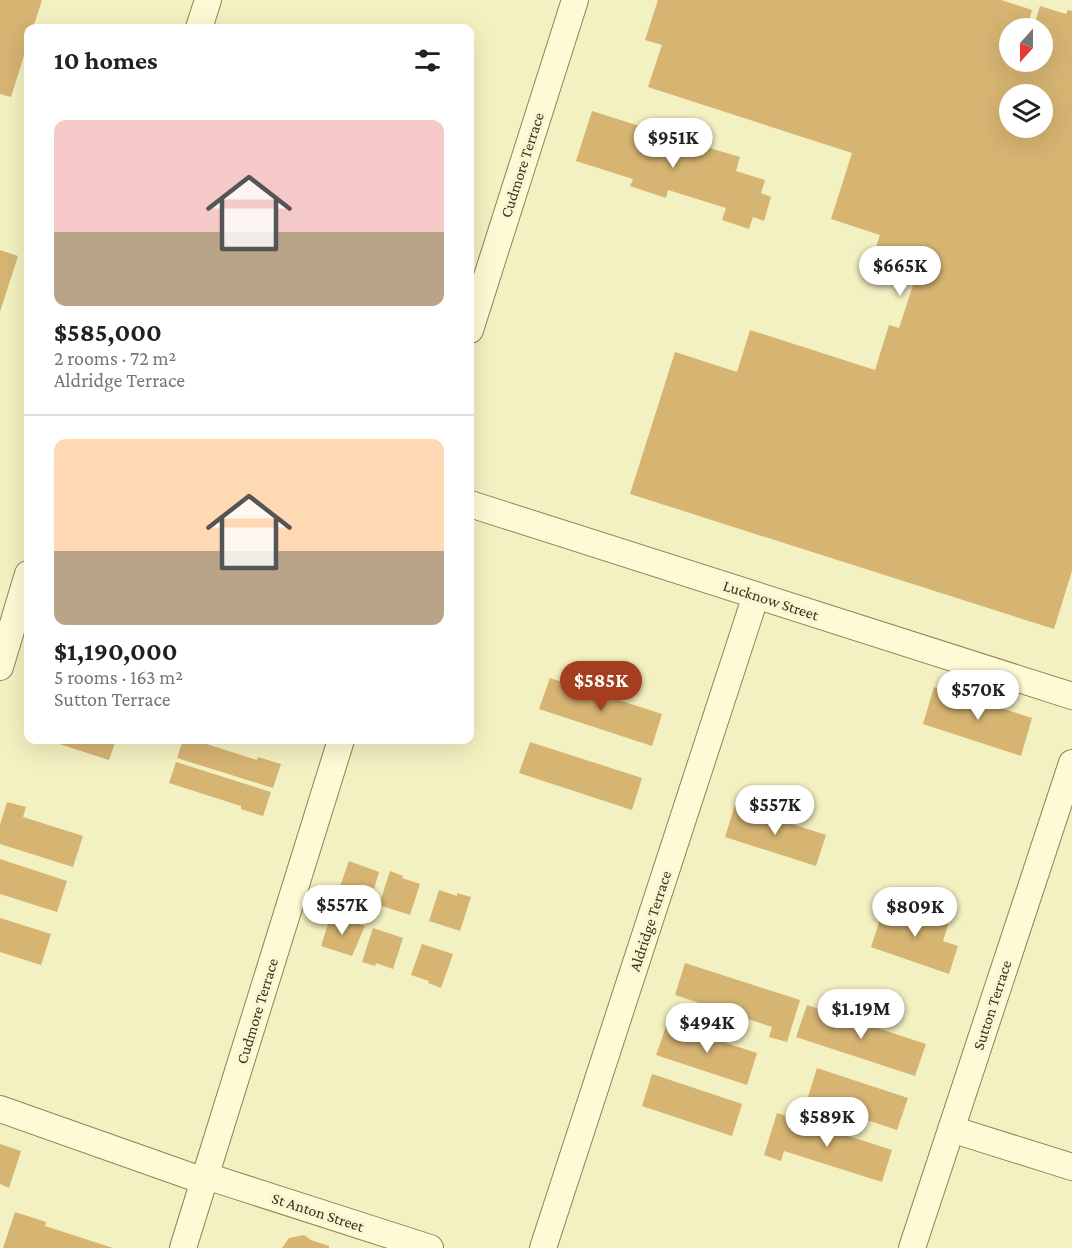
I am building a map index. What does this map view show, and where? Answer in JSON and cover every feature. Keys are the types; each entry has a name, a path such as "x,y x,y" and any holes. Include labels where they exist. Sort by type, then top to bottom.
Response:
{"street":[{"path":"200,24 208,0"},
{"name":"Cudmore Terrace","path":"474,317 575,0"},
{"name":"Lucknow Street","path":"474,505 1072,696"},
{"path":"0,666 24,587"},
{"name":"Aldridge Terrace","path":"543,1248 756,595"},
{"name":"Cudmore Terrace","path":"183,1248 340,744"},
{"name":"Sutton Terrace","path":"912,1248 1072,763"},
{"name":"St Anton Street","path":"0,1109 205,1178 430,1248"},
{"path":"951,1130 1072,1167"}],"building":[{"path":"0,0 42,0 34,24 24,24 24,56 11,97 0,94"},
{"path":"658,0 1001,0 1032,10 1030,18 999,18 999,72 1053,72 1053,18 1036,18 1040,6 1066,14 1068,10 1072,11 1072,571 1054,629 630,494 675,352 737,372 750,330 875,370 889,325 899,328 920,264 875,250 880,235 831,219 852,153 648,87 662,45 645,40"},
{"path":"592,111 649,129 646,137 704,155 706,147 740,157 736,171 765,180 761,193 771,197 764,221 753,217 749,229 722,220 726,208 668,190 666,198 630,186 633,179 576,161"},
{"path":"0,250 18,256 0,312"},
{"path":"550,678 662,714 652,746 539,709"},
{"path":"934,687 1032,718 1021,756 923,724"},
{"path":"530,742 642,778 632,810 519,773"},
{"path":"59,744 115,744 109,760"},
{"path":"182,744 207,744 257,760 258,757 281,764 273,788 177,758"},
{"path":"176,762 271,792 263,816 241,809 241,806 169,783"},
{"path":"7,802 26,807 23,817 83,836 73,867 0,844 0,825"},
{"path":"735,805 826,835 816,866 725,837"},
{"path":"0,859 67,881 57,912 0,894"},
{"path":"349,861 379,872 372,903 338,892"},
{"path":"390,871 420,884 410,915 379,905"},
{"path":"439,890 457,896 457,893 471,897 460,931 429,921"},
{"path":"886,901 949,922 943,941 958,946 949,974 871,947"},
{"path":"331,915 365,926 352,956 321,946"},
{"path":"0,918 51,934 41,965 0,952"},
{"path":"373,928 403,938 393,969 376,963 375,966 362,962"},
{"path":"422,944 453,954 441,988 411,975"},
{"path":"685,963 800,1000 787,1042 769,1037 772,1027 675,995"},
{"path":"807,1005 926,1044 915,1076 796,1037"},
{"path":"667,1024 757,1053 747,1085 656,1055"},
{"path":"817,1068 908,1098 897,1130 807,1100"},
{"path":"652,1074 742,1104 732,1136 642,1106"},
{"path":"777,1113 892,1150 882,1182 784,1151 781,1161 764,1155"},
{"path":"0,1144 21,1151 9,1188 0,1184"},
{"path":"15,1212 46,1222 45,1226 113,1248 3,1248"},
{"path":"304,1235 329,1248 282,1248 289,1238"}]}
